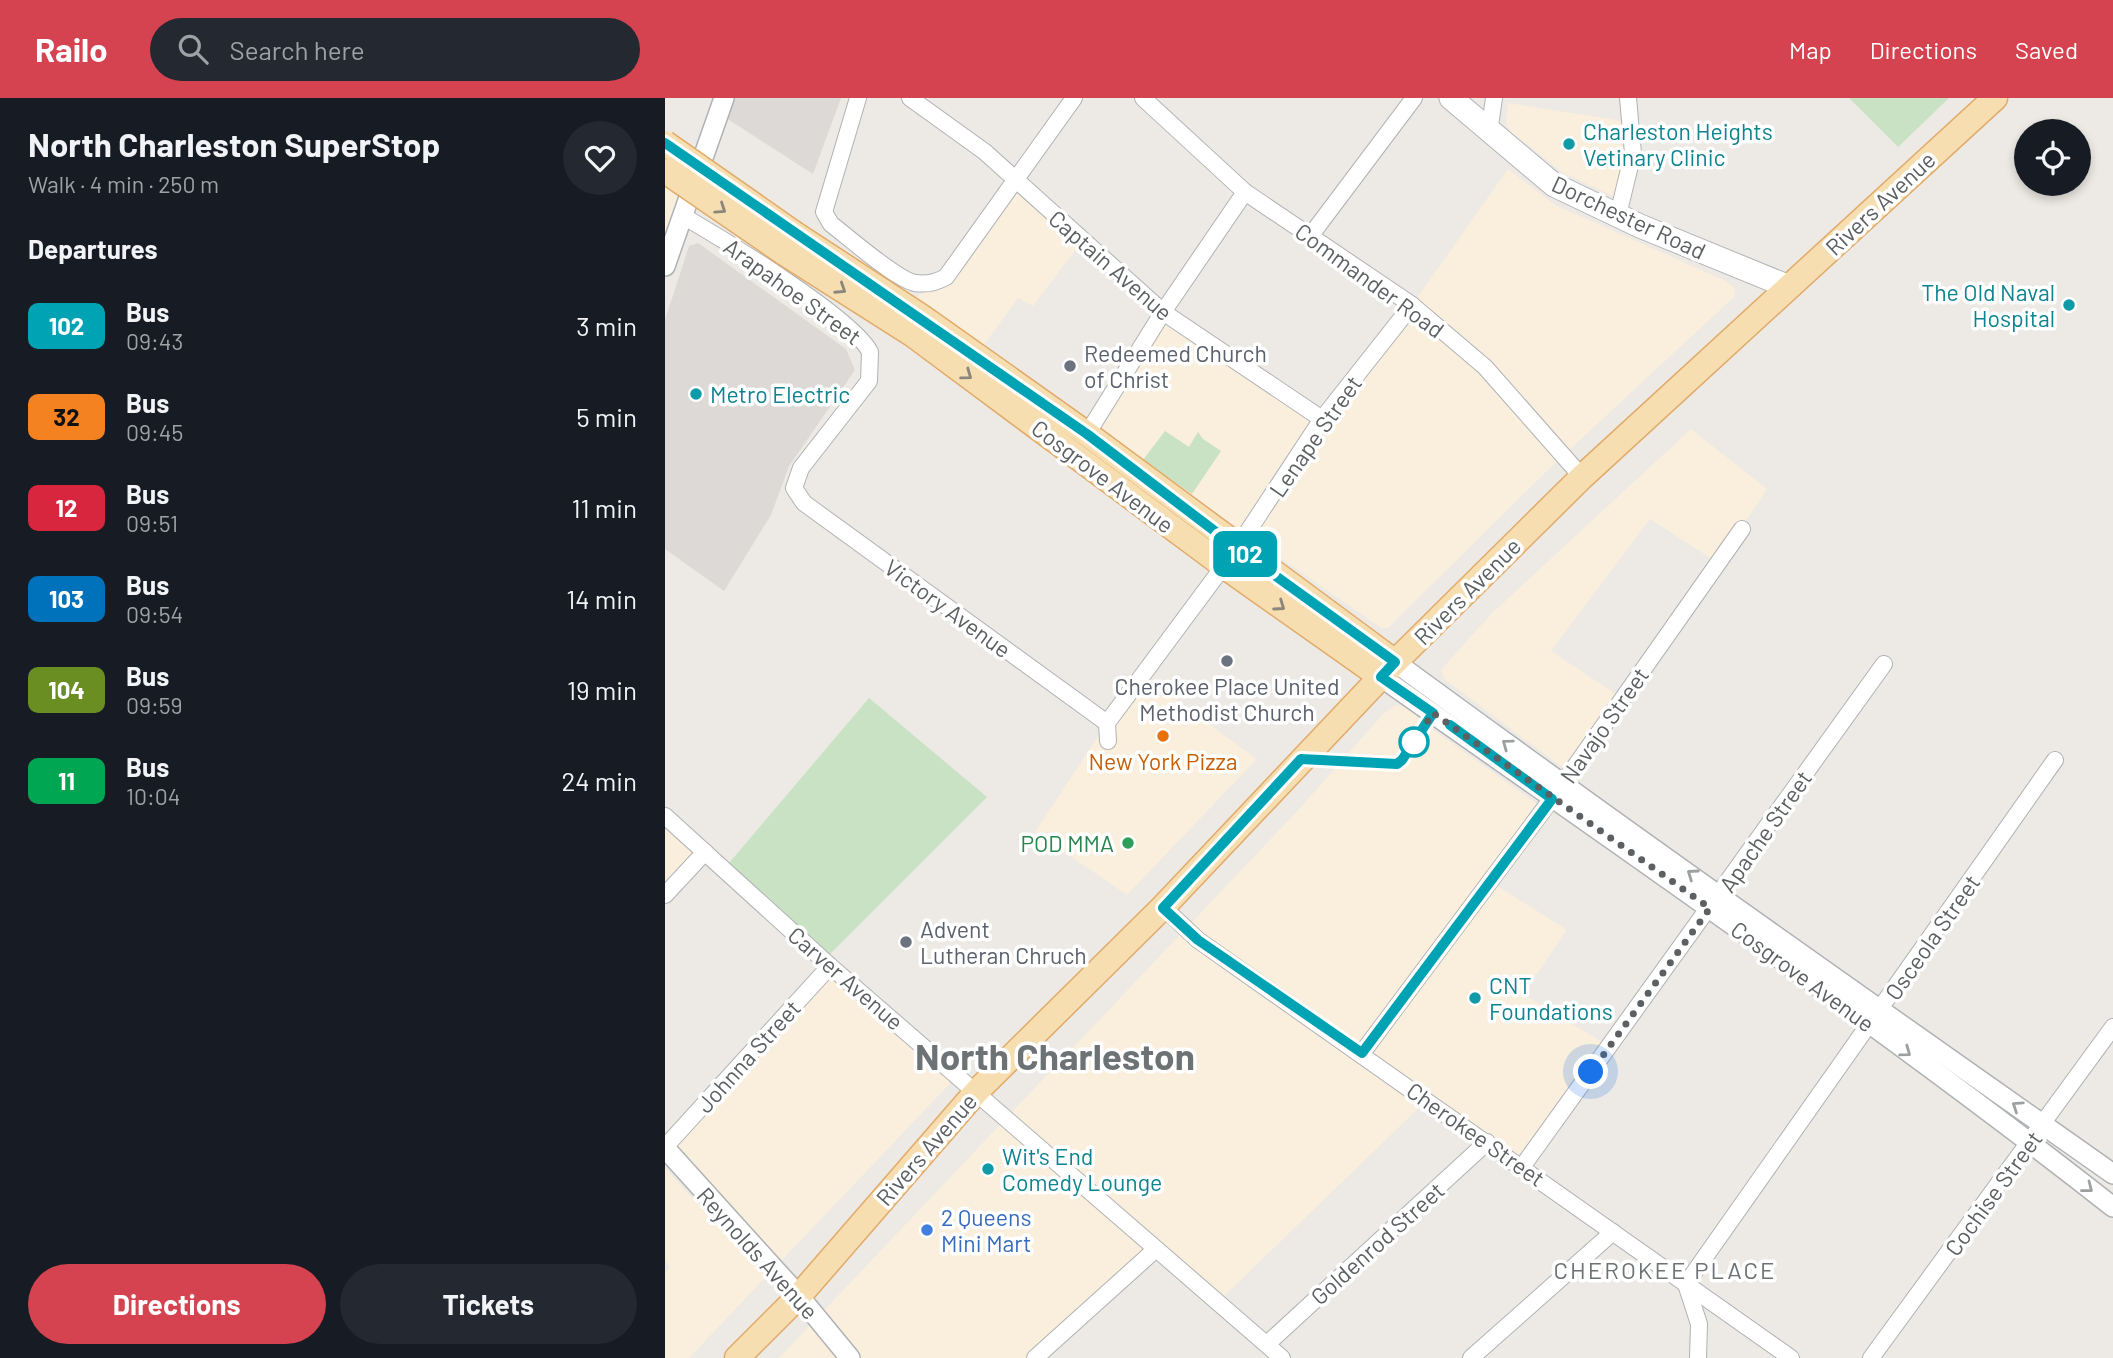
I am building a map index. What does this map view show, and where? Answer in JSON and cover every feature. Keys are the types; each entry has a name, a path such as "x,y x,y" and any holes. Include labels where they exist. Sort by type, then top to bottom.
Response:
{"main road":[{"name":"Dorchester Road","path":"1451,98 1489,134 1554,186 1789,287"},
{"name":"Rivers Avenue","path":"737,1358 799,1296 977,1091 1163,908 1388,669 1582,477 1995,98"},
{"name":"Cosgrove Avenue","path":"665,143 789,243 912,334 1388,669"},
{"name":"Cosgrove Avenue","path":"665,171 922,317 1087,434 1230,557"}],"street":[{"path":"665,266 724,98"},
{"path":"857,98 824,206 831,223 912,283 937,282 946,277 1074,98"},
{"name":"Captain Avenue","path":"910,98 985,152 1013,180 1163,312 1322,419"},
{"name":"Commander Road","path":"1143,98 1245,192 1412,305 1485,367 1582,477"},
{"path":"1311,236 1414,98"},
{"path":"1489,134 1494,98"},
{"path":"1618,215 1633,153 1627,98"},
{"path":"1087,434 1163,312 1245,192"},
{"name":"Arapahoe Street","path":"683,216 785,282 856,333 870,352 869,381 801,468 794,488"},
{"name":"Lenape Street","path":"1107,723 1230,557 1322,419 1412,305"},
{"name":"Victory Avenue","path":"794,488 804,503 1107,723"},
{"name":"Navajo Street","path":"1362,1053 1557,792 1742,529"},
{"name":"Apache Street","path":"1522,1167 1884,664"},
{"name":"Cosgrove Avenue","path":"1388,669 1557,792 1715,901 1875,1019 2113,1207"},
{"path":"1107,723 1108,741"},
{"name":"Osceola Street","path":"1686,1284 2055,760"},
{"name":"Carver Avenue","path":"665,816 830,966 1282,1358"},
{"path":"665,895 705,852"},
{"name":"Cherokee Street","path":"1163,908 1198,940 1362,1053 1791,1358"},
{"name":"Johnna Street","path":"665,1147 830,966"},
{"name":"Cosgrove Avenue","path":"1875,1019 2043,1125 2113,1174"},
{"name":"Cochise Street","path":"1871,1358 2031,1143 2113,1027"},
{"name":"Goldenrod Street","path":"1267,1344 1487,1142"},
{"name":"Reynolds Avenue","path":"665,1147 799,1296 850,1358"},
{"path":"1471,1358 1613,1232"},
{"path":"1035,1358 1156,1249"},
{"path":"1686,1284 1699,1324 1698,1358"}],"shaded area":[{"path":"734,98 841,98 813,174 726,118"},
{"path":"1508,103 1630,122 1621,200 1562,172 1511,132 1506,124"},
{"path":"1508,169 1555,205 1726,281 1734,288 1735,296 1551,467 1388,628 1381,628 1095,428 1163,312 1322,419 1412,305"},
{"path":"1013,180 1082,241 1033,306 1018,298 981,349 913,303 926,284 937,282"},
{"path":"665,187 687,204 665,269"},
{"path":"698,243 846,349 855,370 789,466 771,515 724,591 665,549 665,320 689,246"},
{"path":"1691,429 1767,489 1718,563 1650,519 1551,651 1623,699 1570,773 1444,679 1441,670 1491,614"},
{"path":"1143,676 1257,759 1127,895 1035,832 1107,723"},
{"path":"1396,705 1407,707 1435,731 1544,809 1490,881 1567,930 1523,994 1607,1045 1522,1167 1427,1100 1218,1302 1155,1249 1035,1358 779,1358 1300,808 1383,714"},
{"path":"665,816 705,852 665,895"},
{"path":"830,966 958,1075 689,1358 665,1358 665,1273 670,1267 665,1261 665,1168 713,1221 722,1212 665,1148"}],"green space":[{"path":"1849,98 1949,98 1898,147"},
{"path":"1165,431 1189,447 1198,432 1203,439 1221,451 1192,494 1143,460"},
{"path":"869,698 987,797 824,960 724,869"}],"bus line":[{"name":"102","path":"665,143 795,234 922,317 1087,434 1237,548 1395,662 1381,677 1433,713 1402,760 1388,765 1301,759 1163,908 1198,940 1362,1053 1552,799 1450,725"}],"place":[{"name":"Charleston Heights Vetinary Clinic","path":"1569,144"},
{"name":"The Old Naval Hospital","path":"2069,305"},
{"name":"Redeemed Church of Christ","path":"1070,366"},
{"name":"Metro Electric","path":"696,394"},
{"name":"Cherokee Place United Methodist Church","path":"1227,661"},
{"name":"New York Pizza","path":"1163,736"},
{"name":"POD MMA","path":"1128,843"},
{"name":"Advent Lutheran Chruch","path":"906,942"},
{"name":"CNT Foundations","path":"1475,998"},
{"name":"Wit's End Comedy Lounge","path":"988,1169"},
{"name":"2 Queens Mini Mart","path":"927,1230"}],"district":[{"name":"North Charleston","path":"1055,1055"},
{"name":"CHEROKEE PLACE","path":"1665,1269"}],"route":[{"path":"1414,742 1433,713 1710,908 1591,1072"}]}
